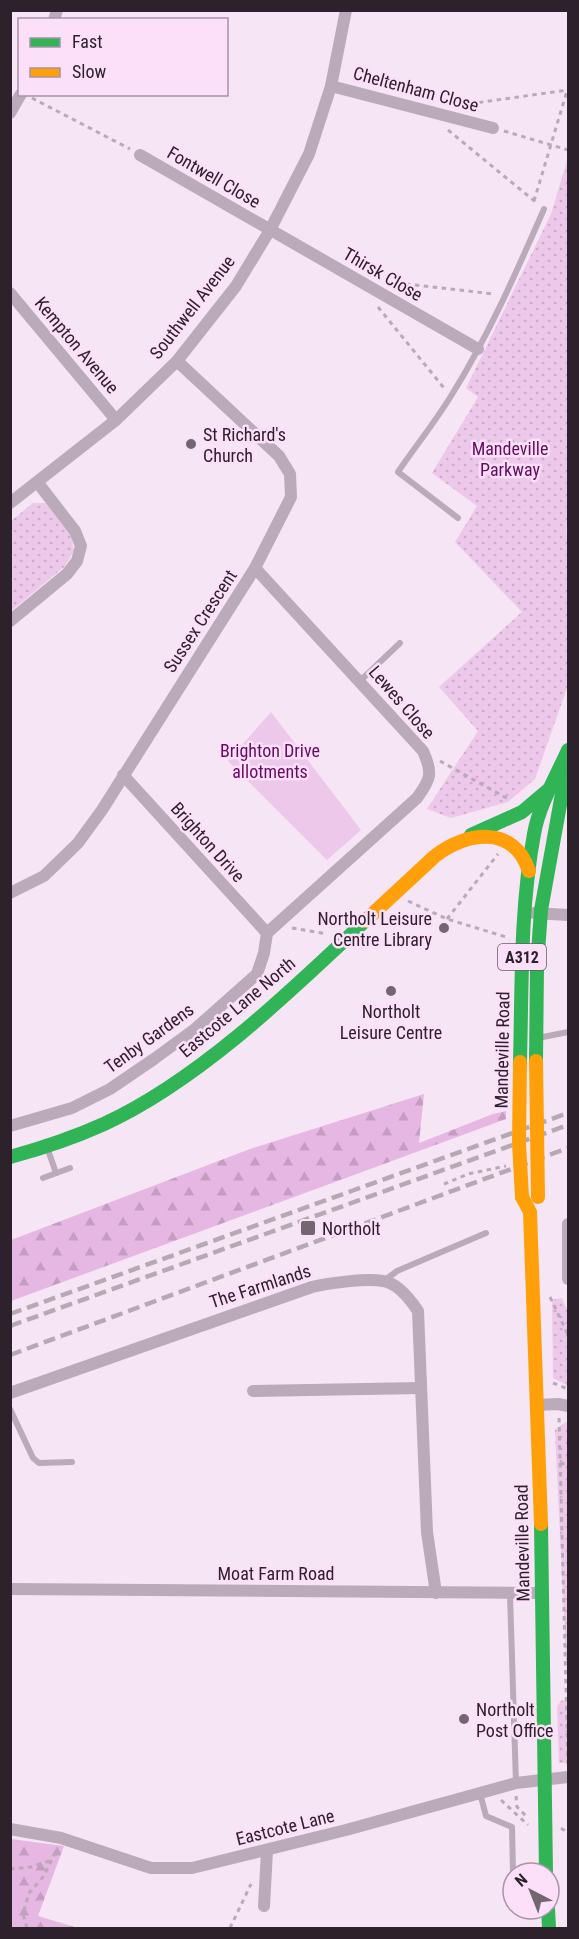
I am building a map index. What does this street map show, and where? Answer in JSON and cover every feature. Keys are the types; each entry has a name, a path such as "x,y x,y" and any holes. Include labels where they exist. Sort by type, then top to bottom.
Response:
{"main road":[{"name":"Mandeville Road","path":"546,1861 530,1212 522,1197 519,1143 520,1062 524,913 537,819 548,790 568,750"},
{"name":"Mandeville Road","path":"530,1212 538,1197 536,1061 537,970 541,913 548,858 568,758"},
{"name":"Eastcote Lane North","path":"10,1156 79,1136 158,1092 210,1057 266,1010 440,852 483,829 522,812 548,790"},
{"path":"548,858 536,839 550,833 556,824"},
{"name":"Eastcote Lane North","path":"483,829 515,825 528,829 536,839"},
{"name":"Eastcote Lane North","path":"459,842 483,836 506,840 536,839"},
{"path":"506,840 520,850 529,871"}],"street":[{"name":"Southwell Avenue","path":"10,503 116,420 177,361 236,286 270,230 309,154 331,86 346,10"},
{"name":"Cheltenham Close","path":"331,86 493,128"},
{"path":"10,113 22,96"},
{"name":"Fontwell Close","path":"140,155 270,230"},
{"name":"Thirsk Close","path":"270,230 478,349"},
{"name":"Kempton Avenue","path":"13,300 116,420"},
{"name":"Sussex Crescent","path":"10,893 44,876 78,843 102,810 255,568 291,497 290,474 279,456 177,361"},
{"path":"10,621 67,574 77,561 81,546 75,531 38,483"},
{"name":"Lewes Close","path":"255,568 423,751 430,766 429,782 417,798 271,929"},
{"name":"Brighton Drive","path":"123,775 271,929"},
{"path":"524,913 568,915"},
{"name":"Tenby Gardens","path":"10,1126 72,1108 110,1089 195,1029 257,974 271,929"},
{"path":"568,1224 568,1279"},
{"path":"384,1281 408,1295 418,1311 428,1532 436,1593"},
{"name":"The Farmlands","path":"10,1393 312,1287 330,1283 384,1281"},
{"path":"253,1391 420,1388"},
{"path":"536,1405 568,1406"},
{"name":"Moat Farm Road","path":"10,1589 541,1593"},
{"name":"Eastcote Lane","path":"10,1829 61,1838 152,1868 192,1868 568,1777"},
{"path":"264,1906 267,1851"}],"lane":[{"path":"458,519 398,472 451,396 478,349 506,296 544,209"},
{"path":"360,681 400,643"},
{"path":"538,1038 568,1032"},
{"path":"47,1147 56,1173"},
{"path":"43,1178 70,1168"},
{"path":"384,1281 397,1272 486,1233"},
{"path":"10,1409 33,1458 39,1463 72,1462"},
{"path":"510,1594 516,1788"},
{"path":"481,1799 486,1816 512,1827 513,1861"}],"path":[{"path":"457,106 568,91 534,201"},
{"path":"27,96 140,155"},
{"path":"442,125 544,209"},
{"path":"493,128 568,150"},
{"path":"423,751 516,804 522,812"},
{"path":"447,919 506,840"},
{"path":"393,895 447,919 523,942"},
{"path":"271,929 327,934 331,938"},
{"path":"444,1184 468,1174 507,1165"},
{"path":"549,1295 568,1335"},
{"path":"557,1391 558,1384"},
{"path":"559,1416 567,1653 568,1767"},
{"path":"560,1464 568,1463"},
{"path":"519,1581 521,1502"},
{"path":"516,1788 517,1807 527,1817"},
{"path":"481,1799 501,1799 528,1825"},
{"path":"562,1828 568,1833"},
{"path":"27,1929 23,1914 29,1893 43,1877 54,1859 61,1838"},
{"path":"10,1869 31,1868 54,1859"},
{"path":"230,1929 253,1880"}],"green space":[{"name":"Mandeville Parkway","path":"568,157 568,523 566,530 568,541 568,685 535,779 508,802 451,818 427,809 478,731 439,687 522,612 455,542 477,506 432,473 478,397 466,388 551,214"},
{"path":"33,503 46,503 71,535 74,551 64,567 11,611 11,521"},
{"name":"Brighton Drive allotments","path":"271,712 361,830 327,860 228,761"},
{"path":"424,1094 419,1143 493,1114 506,1111 506,1119 11,1301 11,1240 250,1149"},
{"path":"562,1298 568,1312 568,1386 553,1378 552,1300"},
{"path":"566,1422 568,1423 567,1680 555,1430"},
{"path":"562,1700 568,1701 568,1763 559,1763 557,1706"},
{"path":"11,1839 64,1846 38,1916 78,1928 11,1928"}],"railway":[{"path":"10,1314 568,1113"},
{"path":"10,1326 568,1125"},
{"path":"10,1355 568,1148"}],"traffic: fast":[{"path":"520,1062 522,948 529,862 536,823 548,791 568,750"},
{"path":"536,1061 537,967 541,910 567,766"},
{"path":"471,835 522,812 548,790"},
{"path":"10,1157 81,1134 104,1124 174,1084 275,1005 365,921"},
{"path":"541,1524 546,1861"},
{"path":"549,1921 549,1928"}],"traffic: slow":[{"path":"365,921 435,856 461,841 488,837 501,839 522,856 529,871"},
{"path":"536,1061 538,1197"},
{"path":"520,1062 519,1143 522,1197"},
{"path":"522,1197 530,1212 541,1524"}],"place":[{"name":"St Richard's Church","path":"191,444"},
{"name":"Northolt Leisure Centre Library","path":"444,928"},
{"name":"Northolt Leisure Centre","path":"391,991"},
{"name":"Northolt","path":"308,1228"},
{"name":"Northolt Post Office","path":"464,1719"}]}
